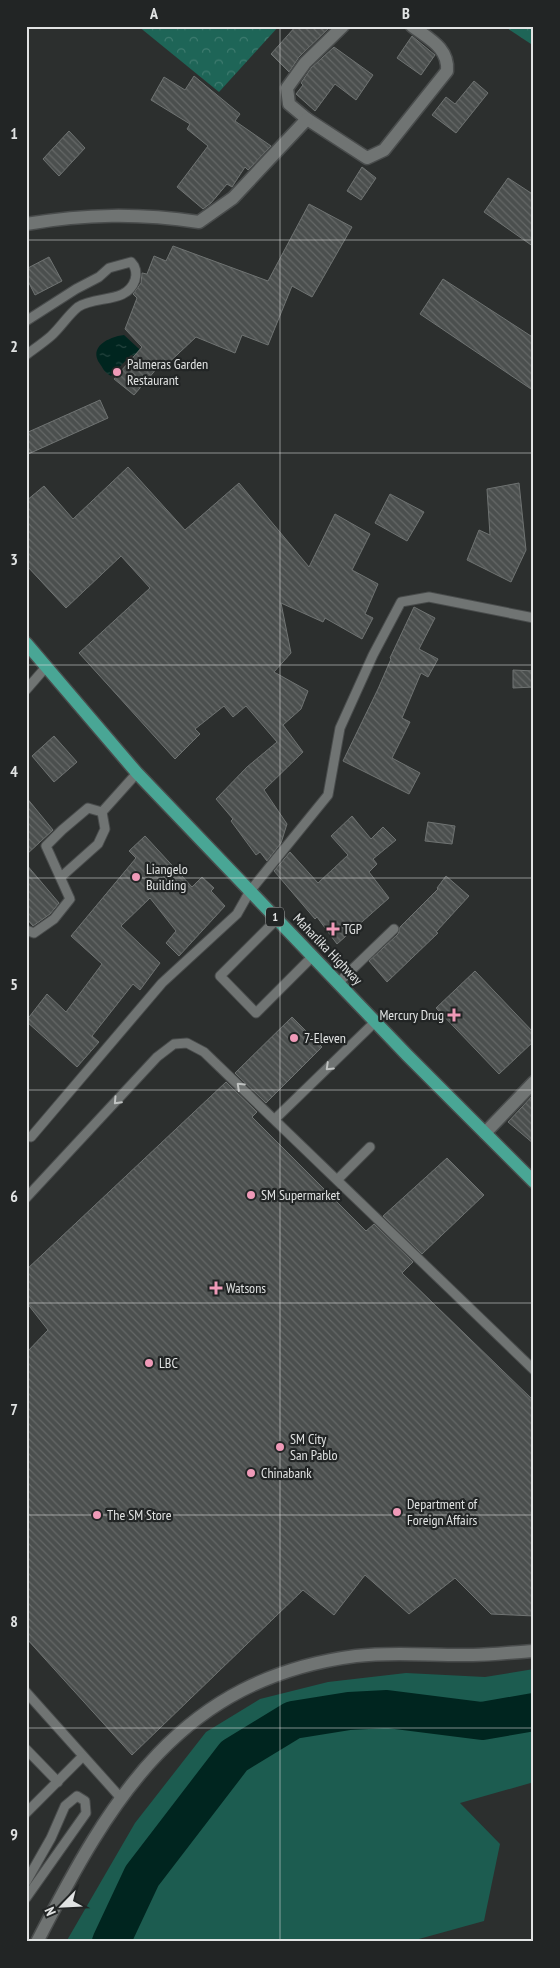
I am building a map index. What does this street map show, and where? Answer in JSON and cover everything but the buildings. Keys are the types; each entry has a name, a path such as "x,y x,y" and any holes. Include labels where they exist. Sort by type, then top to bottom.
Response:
{"main road":[{"name":"Maharlika Highway","path":"26,643 137,773 534,1182"}],"street":[{"path":"343,26 305,63 287,88 289,104 307,119 367,158 384,150 446,71 446,57 443,49 412,26"},
{"path":"26,224 70,217 120,214 156,216 199,222 233,198 307,119"},
{"path":"486,1133 534,1082"},
{"path":"36,1942 75,1868 120,1797 152,1758 216,1704 283,1673 308,1664 357,1656 408,1652 473,1655 534,1651"}],"lane":[{"path":"26,322 76,289 99,277 110,268 131,262 135,266 136,275 133,284 126,292 118,296 96,299 78,307 52,336 26,355"},
{"path":"30,1137 162,983 237,914 250,891 328,796 340,728 373,655 401,602 429,597 534,618"},
{"path":"26,690 46,667"},
{"path":"102,812 137,773"},
{"path":"26,930 34,933 54,919 70,899 46,846 88,808 102,812"},
{"path":"61,877 98,844 105,829 102,812"},
{"path":"277,919 220,976 256,1013 313,956"},
{"path":"339,982 394,928"},
{"path":"275,1119 376,1021"},
{"path":"26,1198 158,1057 174,1044 187,1043 204,1052 338,1179 534,1370"},
{"path":"338,1179 370,1146"},
{"path":"26,1692 120,1797"},
{"path":"26,1749 58,1782"},
{"path":"26,1814 82,1756"},
{"path":"26,1882 51,1838 65,1806 77,1796 85,1801 86,1813 26,1898"}],"shaded area":[{"path":"534,1669 534,1782 460,1803 500,1844 484,1921 408,1942 66,1942 135,1823 206,1732 260,1699 328,1682 406,1673 485,1677"}],"green space":[{"path":"138,26 279,26 219,92"},
{"path":"504,26 534,26 534,46"}],"water":[{"path":"124,335 151,360 131,355 111,376 100,364 96,353 98,348 106,341"}],"waterway":[{"path":"111,1942 142,1876 234,1756 293,1720 349,1711 387,1709 482,1721 534,1712"}],"place":[{"name":"Palmeras Garden Restaurant","path":"117,372"},
{"name":"Liangelo Building","path":"136,877"},
{"name":"TGP","path":"333,929"},
{"name":"Mercury Drug","path":"454,1015"},
{"name":"7-Eleven","path":"294,1038"},
{"name":"SM Supermarket","path":"251,1195"},
{"name":"Watsons","path":"216,1288"},
{"name":"LBC","path":"149,1363"},
{"name":"SM City San Pablo","path":"280,1447"},
{"name":"Chinabank","path":"251,1473"},
{"name":"Department of Foreign Affairs","path":"397,1512"},
{"name":"The SM Store","path":"97,1515"}]}
